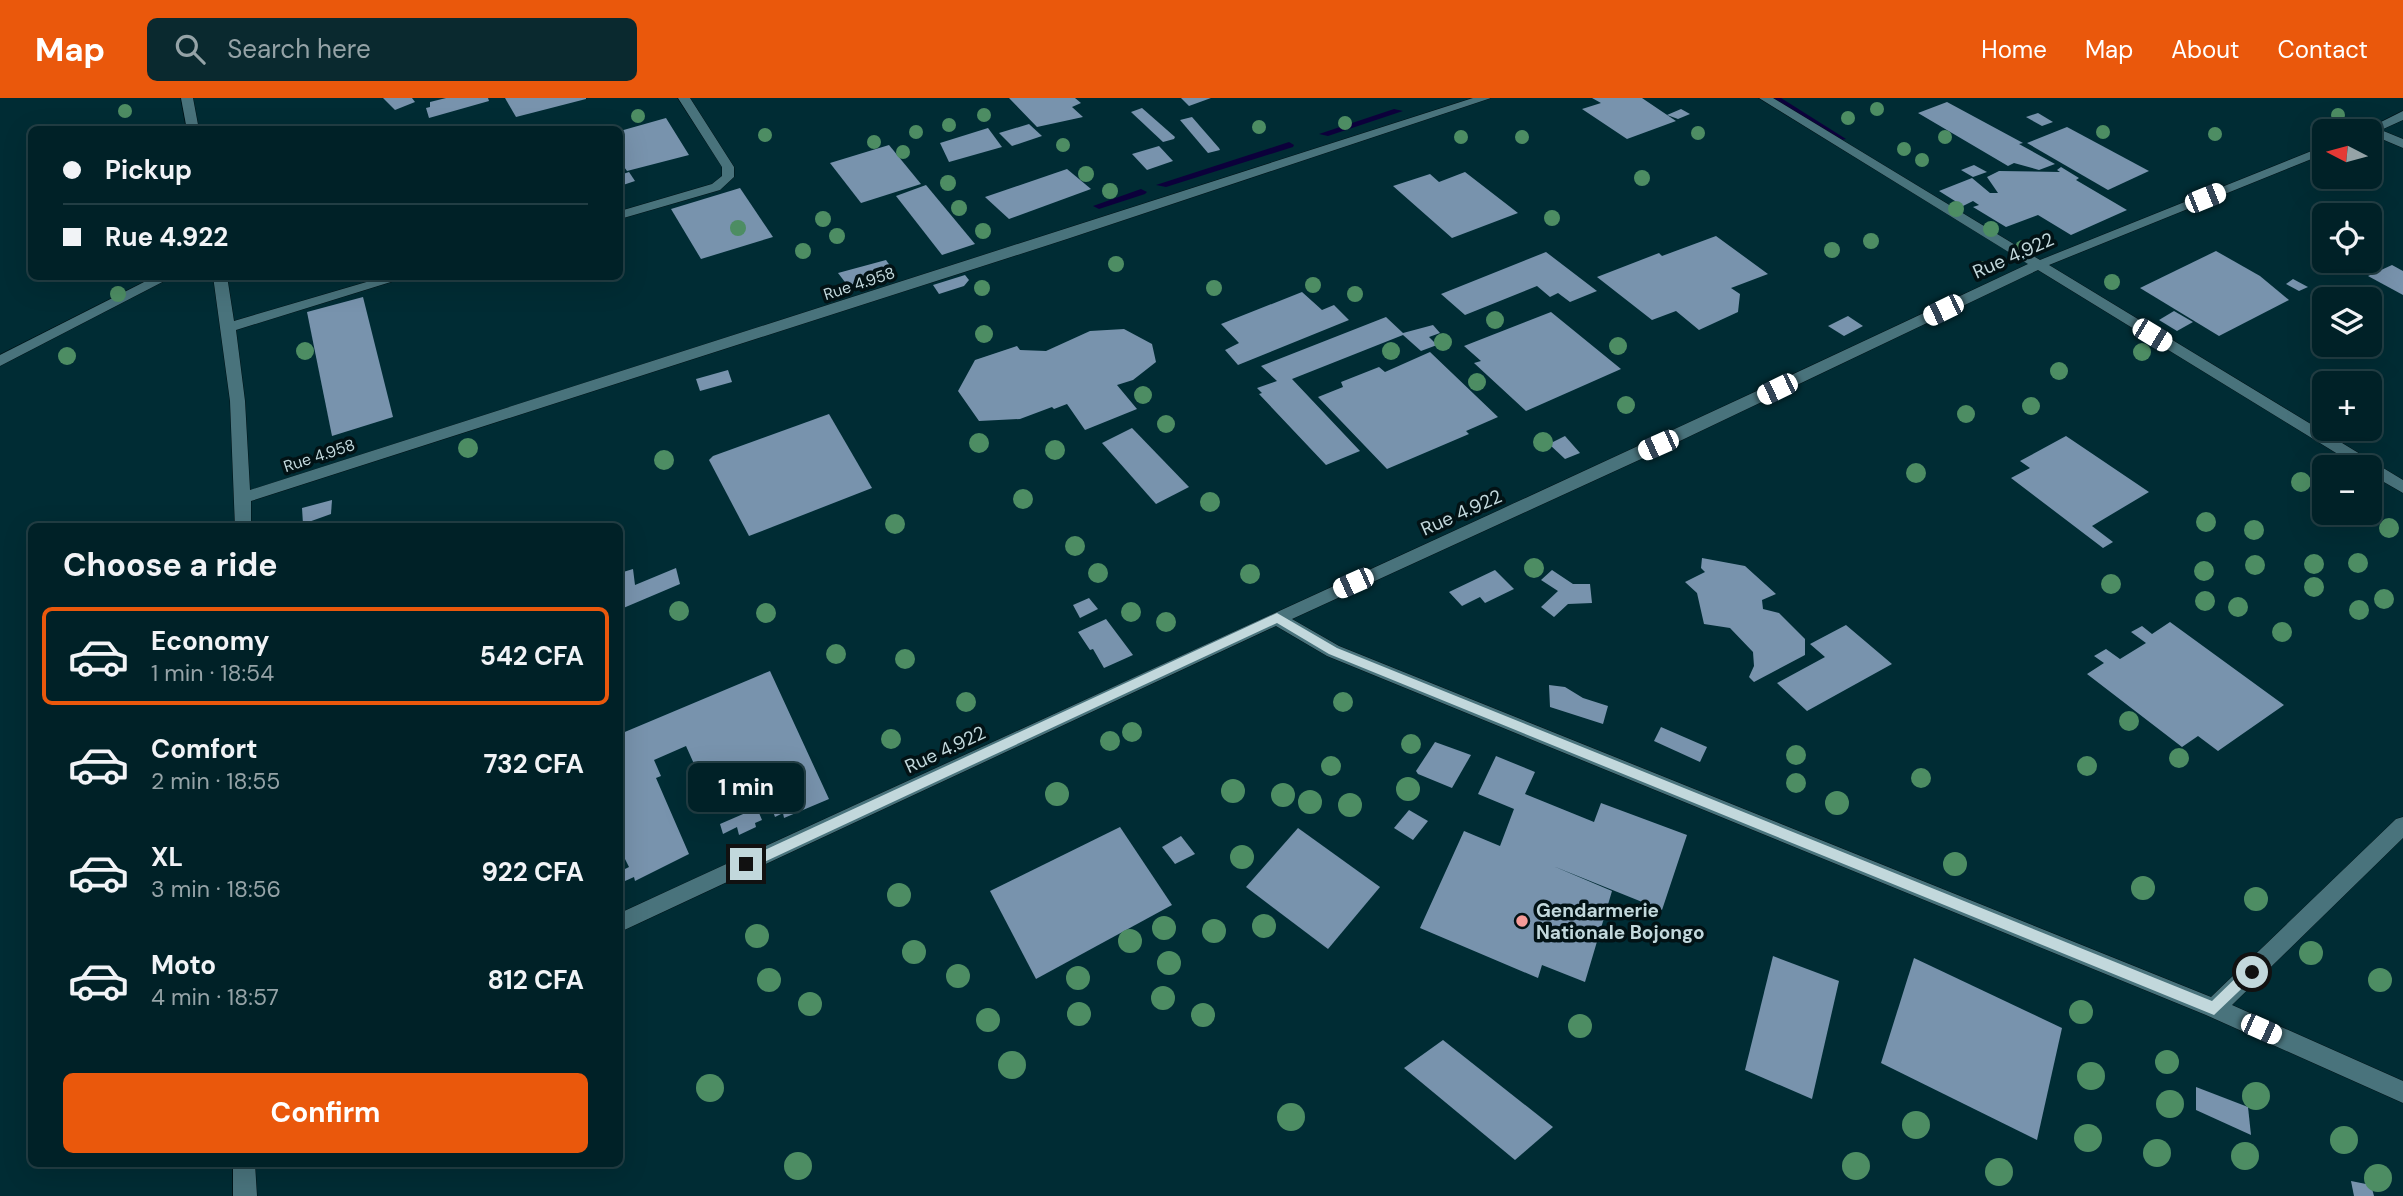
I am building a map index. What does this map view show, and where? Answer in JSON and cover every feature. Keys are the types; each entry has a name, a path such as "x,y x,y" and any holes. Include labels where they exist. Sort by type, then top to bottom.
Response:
{"street":[{"path":"187,98 191,126"},
{"path":"623,214 716,187 728,177 728,167 684,98"},
{"name":"Rue 4.958","path":"243,498 1485,98"},
{"path":"1765,98 2403,488"},
{"path":"2382,126 2403,115"},
{"path":"2382,135 2403,144"},
{"name":"Rue 4.922","path":"623,922 1277,618 1658,445 2038,265 2312,155"},
{"path":"0,361 160,280"},
{"path":"221,280 229,327 243,523"},
{"path":"229,327 390,280"},
{"path":"1277,618 1333,651 2214,1008 2403,1092"},
{"path":"2214,1008 2403,825"},
{"path":"244,1167 245,1196"}],"building":[{"path":"383,98 412,98 415,102 395,110"},
{"path":"446,98 488,98 489,101 429,118 426,108 430,107 430,102"},
{"path":"505,98 586,98 586,99 516,117"},
{"path":"1009,98 1075,98 1081,103 1072,107 1083,117 1037,127"},
{"path":"1181,98 1211,98 1189,106"},
{"path":"1592,98 1642,98 1676,121 1627,139 1582,109 1601,103"},
{"path":"1947,102 2023,143 2019,144 2055,164 2039,170 2014,163 2008,166 1918,113"},
{"path":"1142,108 1175,137 1174,139 1163,142 1131,112"},
{"path":"1681,109 1690,114 1678,119 1667,115"},
{"path":"2038,113 2053,122 2042,126 2026,117"},
{"path":"1192,117 1220,150 1208,153 1180,120"},
{"path":"666,118 689,155 627,171 623,165 623,130"},
{"path":"1029,124 1042,136 1012,146 999,133"},
{"path":"2067,127 2149,171 2108,190 2027,143"},
{"path":"988,128 1002,147 949,162 940,143"},
{"path":"889,145 921,184 861,203 830,163"},
{"path":"1159,146 1173,161 1147,170 1132,154"},
{"path":"1974,165 1987,172 1973,177 1961,170"},
{"path":"2061,167 2079,178 2076,180 2127,210 2071,235 2038,215 2006,227 1973,207 1979,205 1973,201 1963,206 1939,191 1972,178 1990,193 1998,193 1987,177 1999,171 2060,172 2057,170"},
{"path":"1067,169 1091,189 1009,219 985,197"},
{"path":"629,172 635,181 623,185 623,174"},
{"path":"1465,172 1518,213 1452,238 1393,186 1430,174 1439,182"},
{"path":"926,185 975,244 942,255 896,196"},
{"path":"740,188 773,237 701,259 671,209"},
{"path":"1716,236 1768,274 1731,288 1740,294 1738,312 1699,330 1676,311 1652,320 1597,277 1659,253 1662,256"},
{"path":"2216,251 2260,276 2289,300 2219,336 2140,288"},
{"path":"1546,252 1597,291 1570,302 1558,293 1550,297 1537,286 1465,315 1441,294"},
{"path":"886,260 893,270 848,286 838,273"},
{"path":"2392,265 2403,271 2403,295 2368,276 2382,273 2382,270"},
{"path":"965,275 969,280 964,286 939,294 933,285"},
{"path":"2293,279 2308,287 2299,291 2286,284"},
{"path":"1302,292 1322,310 1334,305 1349,320 1238,365 1225,350 1239,343 1221,324"},
{"path":"363,297 393,417 332,436 307,312"},
{"path":"2174,311 2193,322 2177,331 2159,320"},
{"path":"1551,312 1621,369 1526,411 1474,363 1481,361 1464,346"},
{"path":"1848,316 1863,326 1844,336 1828,326"},
{"path":"1386,317 1403,333 1433,325 1440,333 1429,337 1437,345 1421,351 1403,335 1292,379 1360,451 1326,465 1259,394 1262,393 1257,388 1277,381 1261,366"},
{"path":"1124,329 1152,344 1156,362 1133,380 1117,385 1137,409 1085,430 1067,404 1020,419 979,421 958,391 975,360 1017,346 1020,350 1046,351 1090,331"},
{"path":"1430,352 1498,417 1466,431 1469,434 1387,469 1318,397 1343,387 1341,382 1379,367 1385,372"},
{"path":"728,370 732,382 700,391 696,379"},
{"path":"829,414 872,488 749,536 709,460 713,456"},
{"path":"1132,428 1189,487 1156,504 1102,443"},
{"path":"1565,436 1580,453 1565,459 1549,444"},
{"path":"2066,436 2149,492 2092,526 2113,542 2103,548 2011,478 2030,468 2020,461"},
{"path":"332,500 331,514 306,523 303,523 302,508"},
{"path":"1702,558 1745,566 1776,594 1762,600 1763,609 1779,613 1805,639 1805,655 1754,682 1749,677 1754,666 1753,652 1730,628 1704,624 1697,593 1685,582 1705,572 1701,568"},
{"path":"676,568 680,584 623,608 623,572 633,569 635,585"},
{"path":"1495,570 1514,589 1485,603 1480,597 1462,606 1449,592"},
{"path":"1552,570 1573,584 1590,584 1592,603 1568,604 1554,617 1541,607 1558,591 1541,580"},
{"path":"1089,598 1098,609 1080,618 1073,605"},
{"path":"1106,619 1133,655 1104,668 1093,649 1090,650 1078,632"},
{"path":"2170,622 2284,705 2218,751 2198,736 2182,747 2087,674 2104,663 2094,656 2106,649 2120,659 2146,643 2131,632 2142,626 2152,634"},
{"path":"1846,625 1892,664 1807,711 1777,683 1825,657 1810,644"},
{"path":"770,671 829,799 784,818 783,813 775,817 762,781 712,804 686,746 654,760 661,776 656,778 689,854 635,881 634,877 625,881 623,870 629,867 623,855 623,733"},
{"path":"1549,685 1565,687 1583,698 1608,706 1603,724 1550,707"},
{"path":"1661,727 1707,747 1700,762 1654,741"},
{"path":"1435,742 1471,755 1452,788 1416,771"},
{"path":"1496,756 1535,772 1525,794 1594,822 1601,803 1687,835 1662,910 1553,866 1612,891 1585,982 1542,965 1538,978 1420,928 1464,831 1500,846 1514,809 1478,794"},
{"path":"757,808 762,820 755,823 756,827 739,835 737,827 723,834 720,824"},
{"path":"1409,810 1428,821 1413,840 1394,828"},
{"path":"1120,827 1172,905 1036,979 990,891"},
{"path":"1298,828 1380,887 1328,949 1246,887"},
{"path":"1181,836 1195,854 1175,864 1162,847"},
{"path":"1773,956 1839,981 1812,1099 1745,1070"},
{"path":"1914,958 2062,1028 2037,1140 1881,1063"},
{"path":"1443,1040 1553,1127 1515,1160 1404,1068"},
{"path":"2196,1087 2248,1107 2251,1135 2196,1110"},
{"path":"2351,1181 2371,1185 2374,1196 2354,1196"}],"waterway":[{"path":"1774,98 1841,139"},
{"path":"1324,134 1398,111"},
{"path":"1162,185 1289,145"},
{"path":"1099,206 1141,192"}],"place":[{"name":"Gendarmerie Nationale Bojongo","path":"1522,921"}],"route":[{"path":"746,864 1277,618 1333,651 2214,1008 2252,972"}]}
